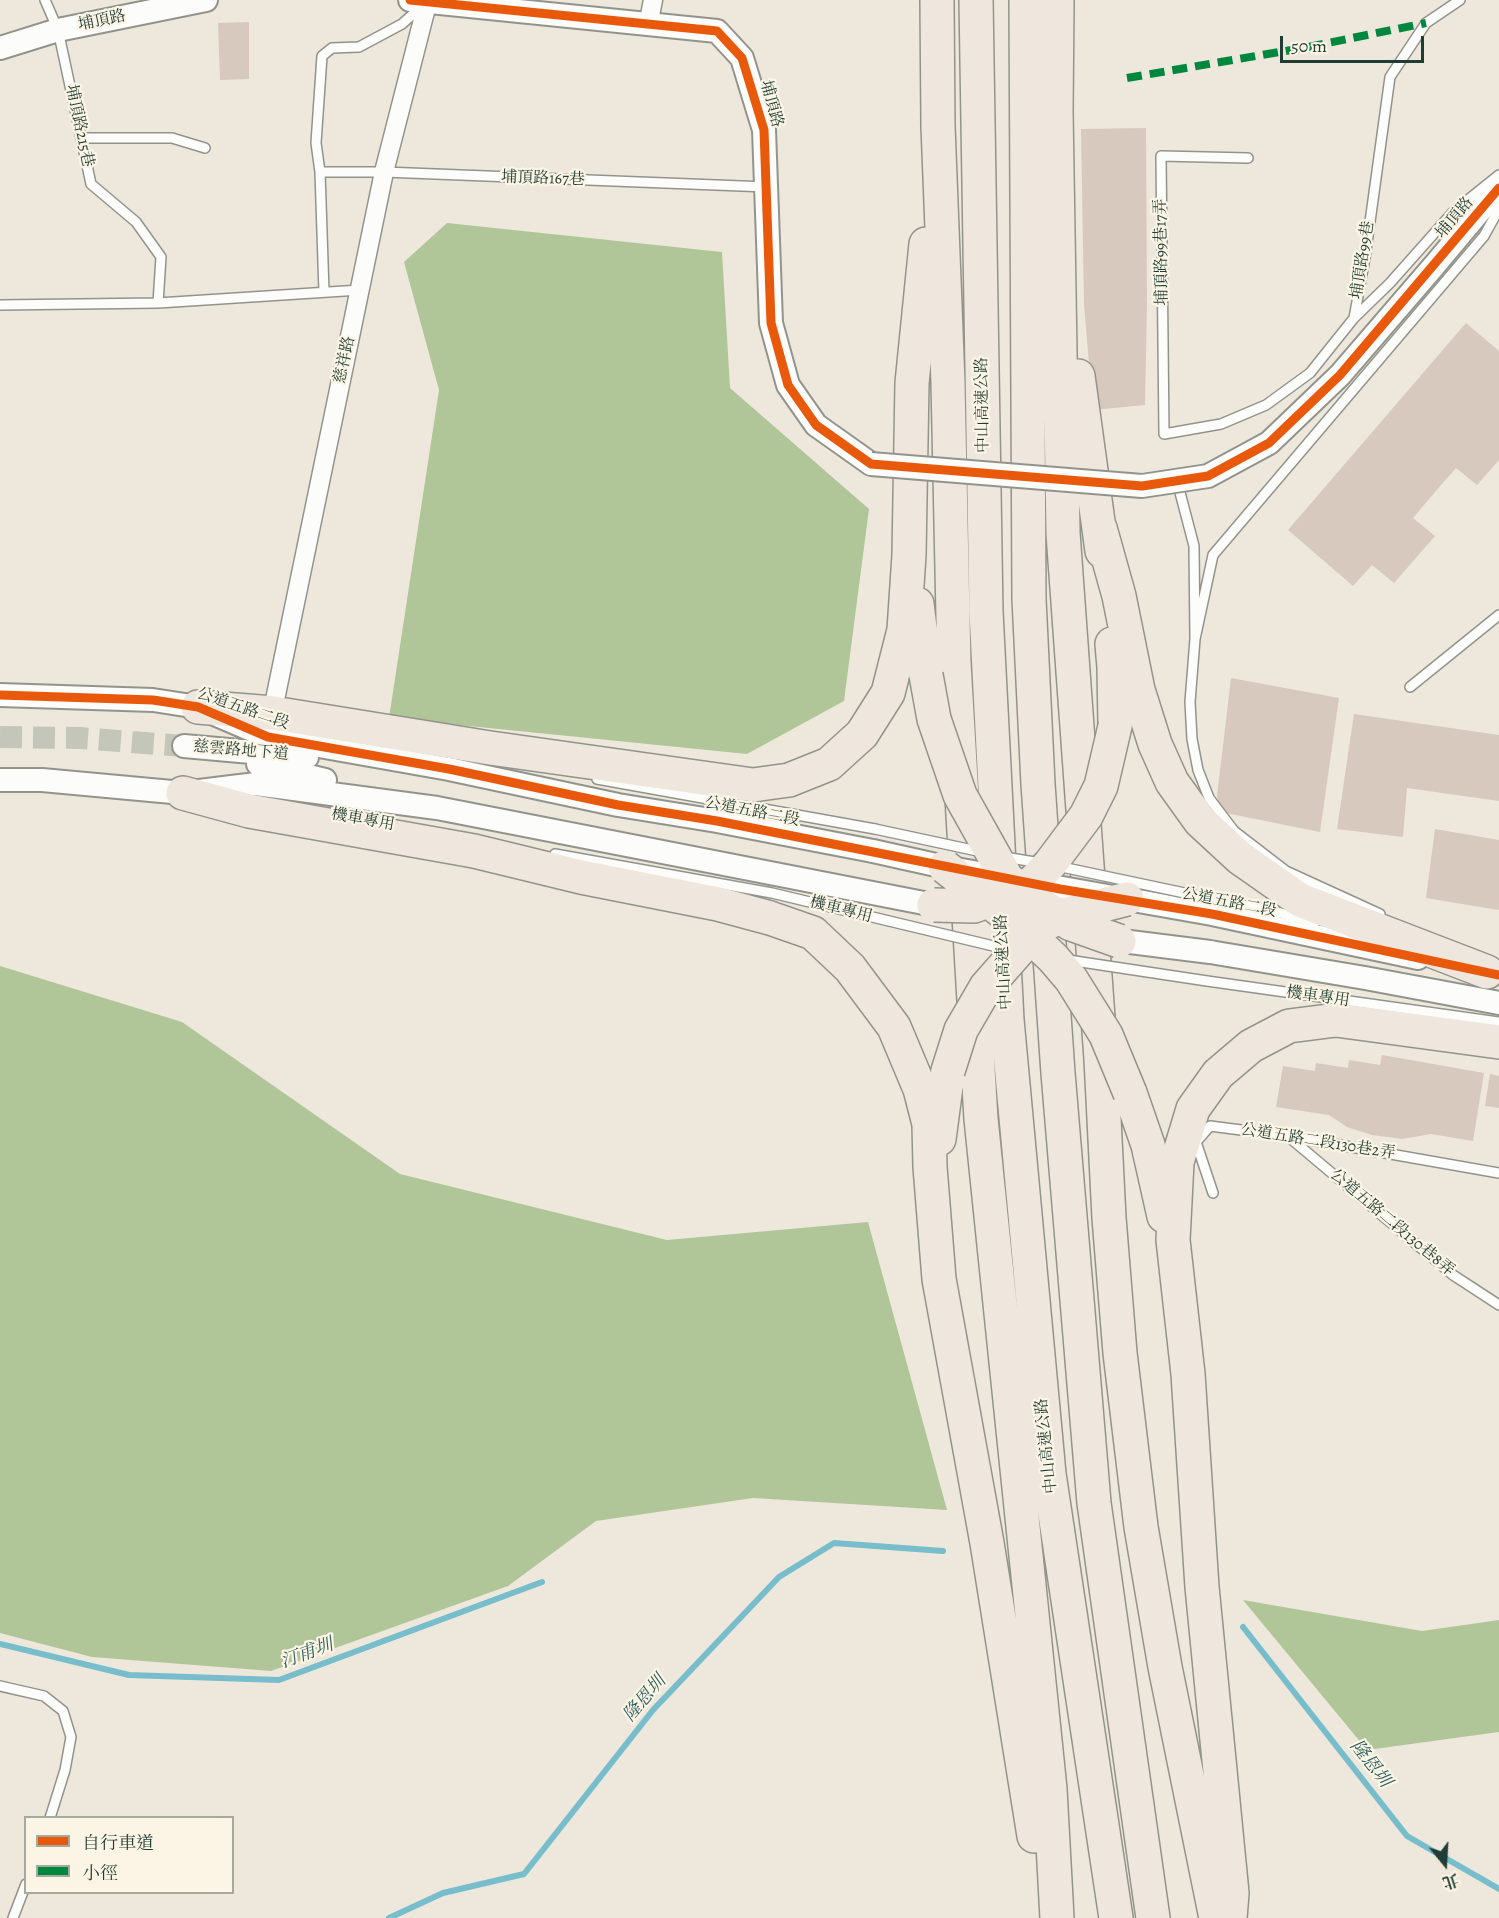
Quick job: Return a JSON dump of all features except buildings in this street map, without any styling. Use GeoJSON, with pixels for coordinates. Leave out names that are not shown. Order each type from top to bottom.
{"type":"FeatureCollection","features":[{"type":"Feature","properties":{"kind":"highway"},"geometry":{"type":"LineString","coordinates":[[937,0],[938,126],[948,384],[954,663],[981,1119],[1050,1789],[1057,1918]]}},
{"type":"Feature","properties":{"kind":"highway","name":"中山高速公路"},"geometry":{"type":"LineString","coordinates":[[976,0],[987,612],[1007,1020],[1049,1474],[1116,1918]]}},
{"type":"Feature","properties":{"kind":"highway"},"geometry":{"type":"LineString","coordinates":[[1026,0],[1029,599],[1042,842],[1059,1085],[1094,1503],[1153,1918]]}},
{"type":"Feature","properties":{"kind":"highway"},"geometry":{"type":"LineString","coordinates":[[1057,0],[1056,112],[1063,532],[1119,1341],[1141,1527],[1165,1667],[1216,1918]]}},
{"type":"Feature","properties":{"kind":"highway"},"geometry":{"type":"LineString","coordinates":[[939,1279],[939,1140],[948,1071],[961,1030],[1026,913],[1086,816],[1101,786],[1115,726],[1114,667],[1100,528],[1073,340],[1056,112]]}},
{"type":"Feature","properties":{"kind":"highway"},"geometry":{"type":"LineString","coordinates":[[198,707],[753,785],[789,780],[829,764],[862,734],[888,693],[904,630],[909,555],[912,382],[938,126]]}},
{"type":"Feature","properties":{"kind":"highway"},"geometry":{"type":"LineString","coordinates":[[1100,528],[1119,596],[1138,690],[1155,744],[1172,782],[1200,821],[1240,858],[1300,900],[1493,974]]}},
{"type":"Feature","properties":{"kind":"highway"},"geometry":{"type":"LineString","coordinates":[[909,555],[934,719],[947,762],[960,795],[1026,913],[1082,994],[1106,1035],[1148,1145],[1161,1209],[1173,1240]]}},
{"type":"Feature","properties":{"kind":"highway"},"geometry":{"type":"LineString","coordinates":[[183,793],[249,811],[474,851],[718,904],[813,933],[850,968],[894,1027],[920,1089],[929,1124],[939,1279],[987,1543],[1048,1918]]}},
{"type":"Feature","properties":{"kind":"highway"},"geometry":{"type":"LineString","coordinates":[[945,867],[1026,913],[1126,899]]}},
{"type":"Feature","properties":{"kind":"highway"},"geometry":{"type":"LineString","coordinates":[[934,905],[974,906],[1026,913],[1071,924],[1119,941]]}},
{"type":"Feature","properties":{"kind":"highway"},"geometry":{"type":"LineString","coordinates":[[1230,1918],[1232,1893],[1202,1587],[1188,1374],[1173,1240],[1177,1162],[1193,1109],[1218,1074],[1251,1046],[1289,1026],[1336,1020],[1499,1042]]}},
{"type":"Feature","properties":{"kind":"street","name":"埔頂路"},"geometry":{"type":"LineString","coordinates":[[0,48],[58,30],[206,0]]}},
{"type":"Feature","properties":{"kind":"street"},"geometry":{"type":"LineString","coordinates":[[648,26],[653,0]]}},
{"type":"Feature","properties":{"kind":"street","name":"埔頂路"},"geometry":{"type":"LineString","coordinates":[[422,1],[648,26],[717,31],[742,58],[764,130],[771,322],[788,385],[816,425],[871,464],[1142,486],[1208,476],[1269,443],[1340,375],[1499,188]]}},
{"type":"Feature","properties":{"kind":"street","name":"慈祥路"},"geometry":{"type":"LineString","coordinates":[[272,717],[384,172],[422,1]]}},
{"type":"Feature","properties":{"kind":"street","name":"公道五路二段"},"geometry":{"type":"LineString","coordinates":[[0,694],[153,700],[198,707],[268,736],[449,769],[618,805],[717,821],[874,840],[945,867]]}},
{"type":"Feature","properties":{"kind":"street","name":"慈雲路地下道"},"geometry":{"type":"LineString","coordinates":[[437,807],[184,746],[449,769]]}},
{"type":"Feature","properties":{"kind":"street"},"geometry":{"type":"LineString","coordinates":[[0,780],[42,780],[183,793],[256,784],[437,807],[934,905]]}},
{"type":"Feature","properties":{"kind":"street","name":"公道五路二段"},"geometry":{"type":"LineString","coordinates":[[1026,913],[1126,899],[1212,907],[1493,974]]}},
{"type":"Feature","properties":{"kind":"street"},"geometry":{"type":"LineString","coordinates":[[1119,941],[1210,952],[1499,1003]]}},
{"type":"Feature","properties":{"kind":"lane","name":"埔頂路215巷"},"geometry":{"type":"LineString","coordinates":[[45,0],[58,30],[91,184],[136,222],[161,257],[158,303]]}},
{"type":"Feature","properties":{"kind":"lane","name":"埔頂路99巷"},"geometry":{"type":"LineString","coordinates":[[1164,434],[1221,424],[1266,405],[1310,374],[1354,318],[1365,258],[1390,77],[1426,23],[1460,0]]}},
{"type":"Feature","properties":{"kind":"lane"},"geometry":{"type":"LineString","coordinates":[[324,292],[320,172],[316,143],[322,56],[332,48],[358,47],[402,24],[422,1]]}},
{"type":"Feature","properties":{"kind":"lane"},"geometry":{"type":"LineString","coordinates":[[81,138],[172,138],[205,148]]}},
{"type":"Feature","properties":{"kind":"lane","name":"埔頂路99巷17弄"},"geometry":{"type":"LineString","coordinates":[[1164,434],[1161,156],[1248,158]]}},
{"type":"Feature","properties":{"kind":"lane","name":"埔頂路167巷"},"geometry":{"type":"LineString","coordinates":[[320,172],[384,172],[766,187]]}},
{"type":"Feature","properties":{"kind":"lane"},"geometry":{"type":"LineString","coordinates":[[1354,318],[1390,283],[1454,211],[1499,175]]}},
{"type":"Feature","properties":{"kind":"lane"},"geometry":{"type":"LineString","coordinates":[[1195,639],[1213,555],[1484,236],[1499,209]]}},
{"type":"Feature","properties":{"kind":"lane"},"geometry":{"type":"LineString","coordinates":[[0,305],[158,303],[360,290]]}},
{"type":"Feature","properties":{"kind":"lane"},"geometry":{"type":"LineString","coordinates":[[1177,480],[1194,546],[1195,639],[1190,702],[1192,739],[1198,770],[1209,798],[1234,831],[1286,871],[1390,920]]}},
{"type":"Feature","properties":{"kind":"lane"},"geometry":{"type":"LineString","coordinates":[[1410,687],[1499,615]]}},
{"type":"Feature","properties":{"kind":"lane"},"geometry":{"type":"LineString","coordinates":[[272,717],[387,742]]}},
{"type":"Feature","properties":{"kind":"lane","name":"機車專用"},"geometry":{"type":"LineString","coordinates":[[585,777],[874,840],[1026,913],[1207,981],[1499,1022]]}},
{"type":"Feature","properties":{"kind":"lane"},"geometry":{"type":"LineString","coordinates":[[183,793],[252,801]]}},
{"type":"Feature","properties":{"kind":"lane","name":"機車專用"},"geometry":{"type":"LineString","coordinates":[[547,853],[772,893],[864,915],[1212,907],[1281,913],[1327,926]]}},
{"type":"Feature","properties":{"kind":"lane"},"geometry":{"type":"LineString","coordinates":[[1410,931],[1493,974]]}},
{"type":"Feature","properties":{"kind":"lane"},"geometry":{"type":"LineString","coordinates":[[1350,933],[1493,974]]}},
{"type":"Feature","properties":{"kind":"lane","name":"公道五路二段130巷2弄"},"geometry":{"type":"LineString","coordinates":[[1213,1193],[1196,1142],[1210,1126],[1288,1136],[1499,1173]]}},
{"type":"Feature","properties":{"kind":"lane","name":"公道五路二段130巷8弄"},"geometry":{"type":"LineString","coordinates":[[1288,1136],[1453,1275],[1499,1305]]}},
{"type":"Feature","properties":{"kind":"lane"},"geometry":{"type":"LineString","coordinates":[[0,1686],[44,1696],[63,1711],[71,1737],[65,1770],[51,1816]]}},
{"type":"Feature","properties":{"kind":"lane"},"geometry":{"type":"LineString","coordinates":[[13,1918],[24,1889]]}},
{"type":"Feature","properties":{"kind":"green space"},"geometry":{"type":"Polygon","coordinates":[[[447,223],[722,252],[730,388],[869,509],[844,701],[747,754],[389,718],[439,390],[404,262],[447,223]]]}},
{"type":"Feature","properties":{"kind":"green space"},"geometry":{"type":"Polygon","coordinates":[[[0,966],[182,1022],[400,1174],[667,1240],[868,1222],[947,1510],[753,1498],[596,1521],[508,1586],[271,1671],[92,1657],[0,1633],[0,966]]]}},
{"type":"Feature","properties":{"kind":"green space"},"geometry":{"type":"Polygon","coordinates":[[[1243,1600],[1422,1631],[1499,1620],[1499,1732],[1367,1750],[1243,1600]]]}},
{"type":"Feature","properties":{"kind":"waterway","name":"隆恩圳"},"geometry":{"type":"LineString","coordinates":[[389,1918],[443,1893],[524,1874],[653,1710],[779,1577],[834,1543],[943,1551]]}},
{"type":"Feature","properties":{"kind":"waterway","name":"汀甫圳"},"geometry":{"type":"LineString","coordinates":[[0,1644],[129,1675],[279,1680],[542,1582]]}},
{"type":"Feature","properties":{"kind":"waterway","name":"隆恩圳"},"geometry":{"type":"LineString","coordinates":[[1243,1627],[1407,1836],[1499,1889]]}},
{"type":"Feature","properties":{"kind":"tunnel"},"geometry":{"type":"LineString","coordinates":[[0,737],[80,738],[184,746]]}},
{"type":"Feature","properties":{"kind":"marked path"},"geometry":{"type":"LineString","coordinates":[[1127,78],[1303,48],[1426,23]]}},
{"type":"Feature","properties":{"kind":"cycle path"},"geometry":{"type":"LineString","coordinates":[[410,0],[717,31],[742,58],[764,130],[771,323],[788,385],[816,425],[871,464],[1142,486],[1208,476],[1269,443],[1340,375],[1499,188]]}},
{"type":"Feature","properties":{"kind":"cycle path"},"geometry":{"type":"LineString","coordinates":[[0,695],[153,700],[198,707],[268,737],[449,769],[618,805],[717,821],[1060,889],[1212,914],[1499,975]]}}]}
